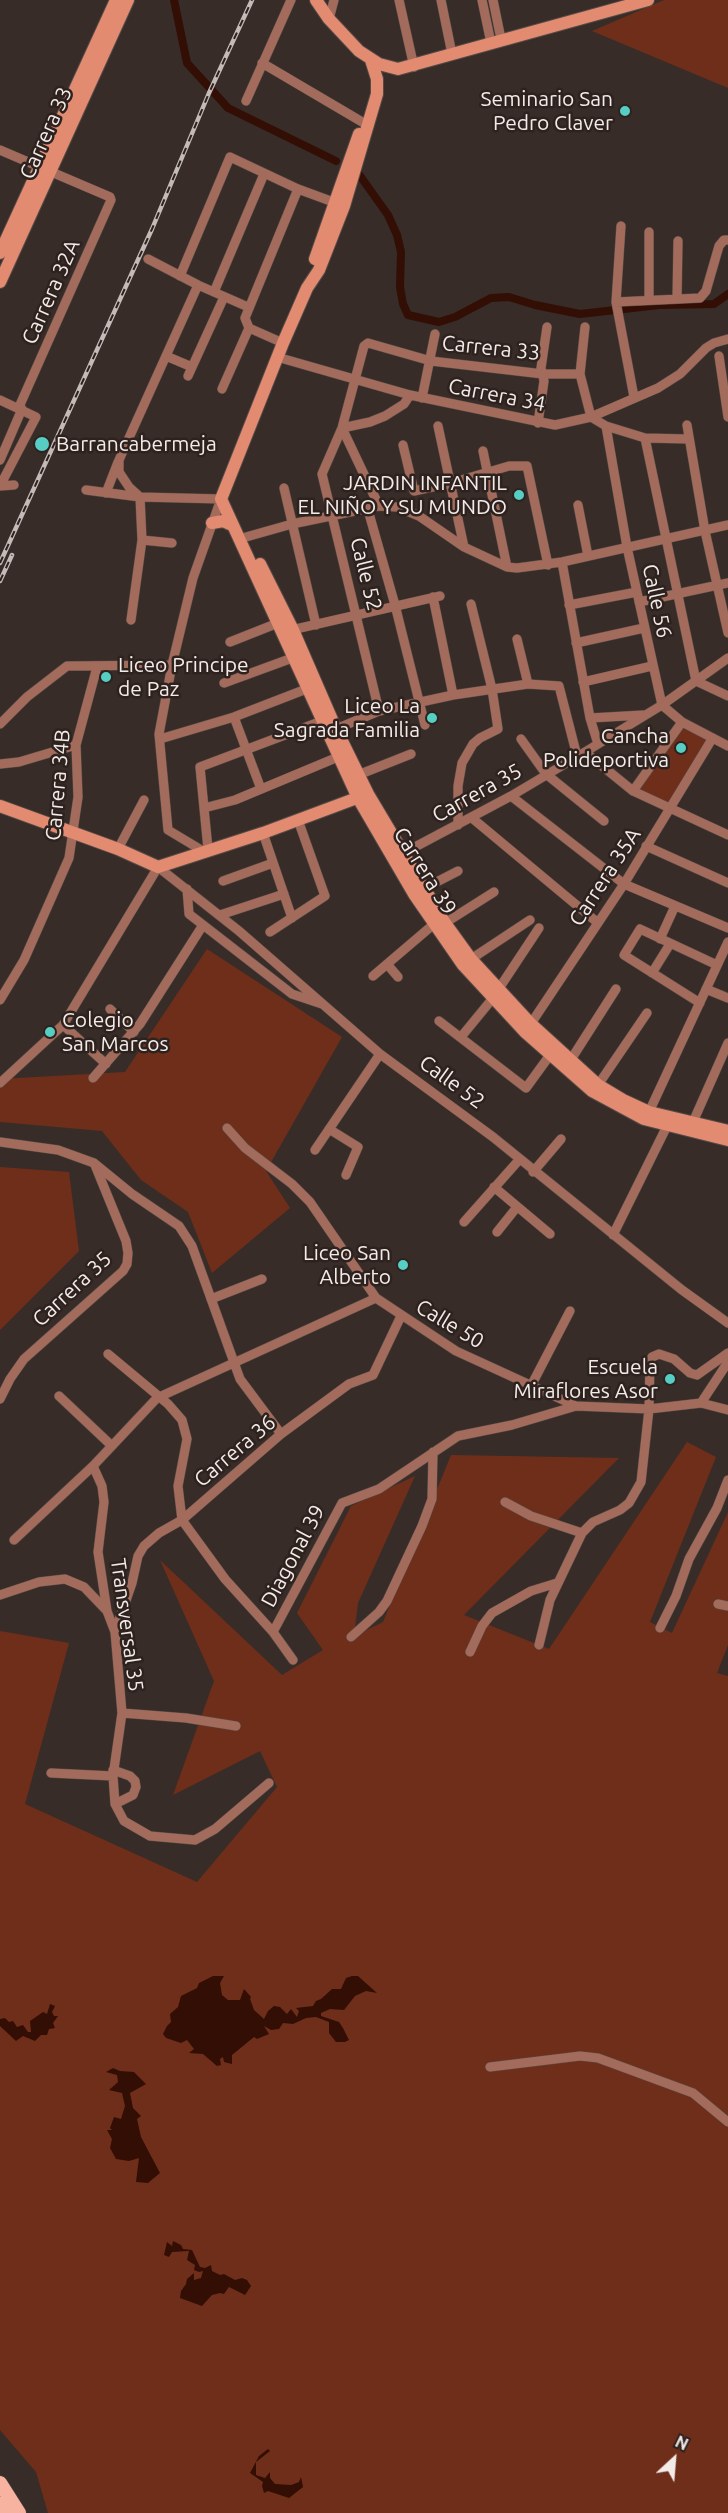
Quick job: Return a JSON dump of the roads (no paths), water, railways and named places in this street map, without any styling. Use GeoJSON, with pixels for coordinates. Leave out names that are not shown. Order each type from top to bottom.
{"type":"FeatureCollection","features":[{"type":"Feature","properties":{"kind":"main road"},"geometry":{"type":"LineString","coordinates":[[306,0],[315,10],[329,19]]}},
{"type":"Feature","properties":{"kind":"main road"},"geometry":{"type":"LineString","coordinates":[[316,0],[329,19],[366,57],[386,67],[398,69],[414,67],[496,41],[648,0]]}},
{"type":"Feature","properties":{"kind":"main road","name":"Carrera 33"},"geometry":{"type":"LineString","coordinates":[[0,282],[45,169],[120,1]]}},
{"type":"Feature","properties":{"kind":"main road"},"geometry":{"type":"LineString","coordinates":[[366,57],[377,82],[376,98]]}},
{"type":"Feature","properties":{"kind":"main road"},"geometry":{"type":"LineString","coordinates":[[223,495],[277,357],[334,234],[366,125],[372,84],[366,57]]}},
{"type":"Feature","properties":{"kind":"main road"},"geometry":{"type":"LineString","coordinates":[[307,288],[312,267],[376,98],[398,69]]}},
{"type":"Feature","properties":{"kind":"main road","name":"Carrera 33"},"geometry":{"type":"LineString","coordinates":[[0,253],[3,240],[45,169]]}},
{"type":"Feature","properties":{"kind":"main road","name":"Carrera 39"},"geometry":{"type":"LineString","coordinates":[[223,495],[232,525],[286,625],[295,657],[338,757],[463,965],[528,1028],[550,1055],[592,1091],[632,1114],[667,1126],[728,1140]]}},
{"type":"Feature","properties":{"kind":"main road","name":"Carrera 39"},"geometry":{"type":"LineString","coordinates":[[223,495],[246,537],[358,775],[363,796]]}},
{"type":"Feature","properties":{"kind":"main road"},"geometry":{"type":"LineString","coordinates":[[212,523],[223,521],[232,525]]}},
{"type":"Feature","properties":{"kind":"main road"},"geometry":{"type":"LineString","coordinates":[[158,867],[263,833],[363,796]]}},
{"type":"Feature","properties":{"kind":"main road","name":"Calle 52"},"geometry":{"type":"LineString","coordinates":[[0,806],[118,849],[158,867]]}},
{"type":"Feature","properties":{"kind":"main road","name":"Carrera 39"},"geometry":{"type":"LineString","coordinates":[[398,856],[423,889],[439,924],[471,959],[495,994]]}},
{"type":"Feature","properties":{"kind":"main road","name":"Carrera 39"},"geometry":{"type":"LineString","coordinates":[[528,1028],[598,1085],[623,1100],[650,1112],[728,1131]]}},
{"type":"Feature","properties":{"kind":"main road"},"geometry":{"type":"LineString","coordinates":[[0,2483],[19,2513]]}},
{"type":"Feature","properties":{"kind":"main road"},"geometry":{"type":"LineString","coordinates":[[0,2504],[6,2513]]}},
{"type":"Feature","properties":{"kind":"street"},"geometry":{"type":"LineString","coordinates":[[246,100],[291,0]]}},
{"type":"Feature","properties":{"kind":"street"},"geometry":{"type":"LineString","coordinates":[[329,19],[334,0]]}},
{"type":"Feature","properties":{"kind":"street"},"geometry":{"type":"LineString","coordinates":[[399,0],[414,67]]}},
{"type":"Feature","properties":{"kind":"street"},"geometry":{"type":"LineString","coordinates":[[441,0],[452,54]]}},
{"type":"Feature","properties":{"kind":"street"},"geometry":{"type":"LineString","coordinates":[[482,0],[496,41]]}},
{"type":"Feature","properties":{"kind":"street"},"geometry":{"type":"LineString","coordinates":[[493,0],[496,41]]}},
{"type":"Feature","properties":{"kind":"street"},"geometry":{"type":"LineString","coordinates":[[262,63],[366,125]]}},
{"type":"Feature","properties":{"kind":"street"},"geometry":{"type":"LineString","coordinates":[[0,150],[45,169]]}},
{"type":"Feature","properties":{"kind":"street"},"geometry":{"type":"LineString","coordinates":[[180,276],[229,158],[298,189],[336,203]]}},
{"type":"Feature","properties":{"kind":"street","name":"Carrera 32A"},"geometry":{"type":"LineString","coordinates":[[0,460],[20,408],[111,200],[110,197],[45,169]]}},
{"type":"Feature","properties":{"kind":"street"},"geometry":{"type":"LineString","coordinates":[[214,292],[264,174]]}},
{"type":"Feature","properties":{"kind":"street"},"geometry":{"type":"LineString","coordinates":[[283,343],[249,328],[245,318],[298,189]]}},
{"type":"Feature","properties":{"kind":"street"},"geometry":{"type":"LineString","coordinates":[[621,226],[617,308],[634,397]]}},
{"type":"Feature","properties":{"kind":"street"},"geometry":{"type":"LineString","coordinates":[[649,232],[649,300]]}},
{"type":"Feature","properties":{"kind":"street"},"geometry":{"type":"LineString","coordinates":[[677,299],[678,241]]}},
{"type":"Feature","properties":{"kind":"street"},"geometry":{"type":"LineString","coordinates":[[617,308],[649,300],[700,298],[706,291],[725,241]]}},
{"type":"Feature","properties":{"kind":"street"},"geometry":{"type":"LineString","coordinates":[[148,259],[198,285],[248,307]]}},
{"type":"Feature","properties":{"kind":"street"},"geometry":{"type":"LineString","coordinates":[[106,493],[198,285]]}},
{"type":"Feature","properties":{"kind":"street"},"geometry":{"type":"LineString","coordinates":[[166,356],[190,371],[224,297]]}},
{"type":"Feature","properties":{"kind":"street"},"geometry":{"type":"LineString","coordinates":[[538,423],[544,381],[541,368],[547,327]]}},
{"type":"Feature","properties":{"kind":"street"},"geometry":{"type":"LineString","coordinates":[[585,327],[580,374],[591,417],[606,426],[645,438],[688,439]]}},
{"type":"Feature","properties":{"kind":"street"},"geometry":{"type":"LineString","coordinates":[[222,389],[249,328]]}},
{"type":"Feature","properties":{"kind":"street"},"geometry":{"type":"LineString","coordinates":[[422,398],[435,334]]}},
{"type":"Feature","properties":{"kind":"street","name":"Carrera 34"},"geometry":{"type":"LineString","coordinates":[[277,357],[354,381],[422,398],[538,423],[568,423],[591,417],[669,382],[692,364],[706,348],[728,339]]}},
{"type":"Feature","properties":{"kind":"street","name":"Carrera 33"},"geometry":{"type":"LineString","coordinates":[[364,346],[368,343],[431,361],[543,374],[580,374]]}},
{"type":"Feature","properties":{"kind":"street","name":"Calle 52"},"geometry":{"type":"LineString","coordinates":[[364,346],[342,428],[322,474],[379,711]]}},
{"type":"Feature","properties":{"kind":"street"},"geometry":{"type":"LineString","coordinates":[[718,356],[728,417]]}},
{"type":"Feature","properties":{"kind":"street"},"geometry":{"type":"LineString","coordinates":[[379,506],[342,428],[385,416],[404,404],[410,395]]}},
{"type":"Feature","properties":{"kind":"street"},"geometry":{"type":"LineString","coordinates":[[0,400],[36,417],[0,486]]}},
{"type":"Feature","properties":{"kind":"street"},"geometry":{"type":"LineString","coordinates":[[687,425],[705,531],[728,633]]}},
{"type":"Feature","properties":{"kind":"street"},"geometry":{"type":"LineString","coordinates":[[438,426],[464,547]]}},
{"type":"Feature","properties":{"kind":"street","name":"Calle 56"},"geometry":{"type":"LineString","coordinates":[[606,426],[627,547],[662,705]]}},
{"type":"Feature","properties":{"kind":"street"},"geometry":{"type":"LineString","coordinates":[[645,438],[696,681],[728,696]]}},
{"type":"Feature","properties":{"kind":"street"},"geometry":{"type":"LineString","coordinates":[[403,445],[414,491],[509,466],[524,465],[528,468],[548,565]]}},
{"type":"Feature","properties":{"kind":"street"},"geometry":{"type":"LineString","coordinates":[[483,451],[507,567]]}},
{"type":"Feature","properties":{"kind":"street"},"geometry":{"type":"LineString","coordinates":[[119,460],[119,472],[129,487],[140,497],[142,540],[130,620]]}},
{"type":"Feature","properties":{"kind":"street"},"geometry":{"type":"LineString","coordinates":[[0,486],[14,485]]}},
{"type":"Feature","properties":{"kind":"street"},"geometry":{"type":"LineString","coordinates":[[284,488],[316,625]]}},
{"type":"Feature","properties":{"kind":"street"},"geometry":{"type":"LineString","coordinates":[[86,490],[140,497],[223,495],[193,578],[172,665],[160,739],[168,830],[206,850]]}},
{"type":"Feature","properties":{"kind":"street"},"geometry":{"type":"LineString","coordinates":[[578,505],[588,556]]}},
{"type":"Feature","properties":{"kind":"street"},"geometry":{"type":"LineString","coordinates":[[246,537],[292,524],[332,518],[379,506],[397,507],[419,516],[464,547],[507,567],[517,568],[548,565],[728,525]]}},
{"type":"Feature","properties":{"kind":"street"},"geometry":{"type":"LineString","coordinates":[[368,510],[395,605],[424,725]]}},
{"type":"Feature","properties":{"kind":"street"},"geometry":{"type":"LineString","coordinates":[[142,540],[172,543]]}},
{"type":"Feature","properties":{"kind":"street"},"geometry":{"type":"LineString","coordinates":[[562,562],[590,718],[598,744]]}},
{"type":"Feature","properties":{"kind":"street"},"geometry":{"type":"LineString","coordinates":[[569,604],[677,593],[728,584]]}},
{"type":"Feature","properties":{"kind":"street"},"geometry":{"type":"LineString","coordinates":[[230,642],[286,625],[316,625],[436,597],[453,695]]}},
{"type":"Feature","properties":{"kind":"street"},"geometry":{"type":"LineString","coordinates":[[458,825],[459,774],[468,752],[480,738],[498,729],[492,689],[471,604]]}},
{"type":"Feature","properties":{"kind":"street"},"geometry":{"type":"LineString","coordinates":[[576,643],[644,628]]}},
{"type":"Feature","properties":{"kind":"street"},"geometry":{"type":"LineString","coordinates":[[517,639],[528,684]]}},
{"type":"Feature","properties":{"kind":"street"},"geometry":{"type":"LineString","coordinates":[[224,683],[295,657]]}},
{"type":"Feature","properties":{"kind":"street","name":"Carrera 35"},"geometry":{"type":"LineString","coordinates":[[398,856],[472,818],[598,744],[662,705],[728,658]]}},
{"type":"Feature","properties":{"kind":"street"},"geometry":{"type":"LineString","coordinates":[[0,724],[27,697],[67,666],[172,665]]}},
{"type":"Feature","properties":{"kind":"street"},"geometry":{"type":"LineString","coordinates":[[583,682],[652,666]]}},
{"type":"Feature","properties":{"kind":"street","name":"Carrera 34B"},"geometry":{"type":"LineString","coordinates":[[0,1000],[4,987],[24,960],[69,858],[78,796],[76,745],[97,667]]}},
{"type":"Feature","properties":{"kind":"street"},"geometry":{"type":"LineString","coordinates":[[336,729],[379,711],[453,695],[528,684],[559,687],[581,754],[633,791],[728,834]]}},
{"type":"Feature","properties":{"kind":"street"},"geometry":{"type":"LineString","coordinates":[[160,739],[234,717],[309,688]]}},
{"type":"Feature","properties":{"kind":"street"},"geometry":{"type":"LineString","coordinates":[[662,705],[682,722],[728,746]]}},
{"type":"Feature","properties":{"kind":"street"},"geometry":{"type":"LineString","coordinates":[[590,718],[645,715]]}},
{"type":"Feature","properties":{"kind":"street"},"geometry":{"type":"LineString","coordinates":[[234,717],[261,789]]}},
{"type":"Feature","properties":{"kind":"street"},"geometry":{"type":"LineString","coordinates":[[206,850],[200,767],[322,721]]}},
{"type":"Feature","properties":{"kind":"street"},"geometry":{"type":"LineString","coordinates":[[633,791],[682,722]]}},
{"type":"Feature","properties":{"kind":"street"},"geometry":{"type":"LineString","coordinates":[[521,739],[546,774],[604,821]]}},
{"type":"Feature","properties":{"kind":"street","name":"Carrera 35A"},"geometry":{"type":"LineString","coordinates":[[528,1028],[624,884],[712,739]]}},
{"type":"Feature","properties":{"kind":"street"},"geometry":{"type":"LineString","coordinates":[[0,764],[19,762],[76,745]]}},
{"type":"Feature","properties":{"kind":"street"},"geometry":{"type":"LineString","coordinates":[[358,775],[411,754]]}},
{"type":"Feature","properties":{"kind":"street"},"geometry":{"type":"LineString","coordinates":[[204,808],[235,800],[338,757]]}},
{"type":"Feature","properties":{"kind":"street"},"geometry":{"type":"LineString","coordinates":[[511,796],[624,884],[728,928]]}},
{"type":"Feature","properties":{"kind":"street"},"geometry":{"type":"LineString","coordinates":[[118,849],[144,800]]}},
{"type":"Feature","properties":{"kind":"street"},"geometry":{"type":"LineString","coordinates":[[472,818],[598,923]]}},
{"type":"Feature","properties":{"kind":"street"},"geometry":{"type":"LineString","coordinates":[[270,932],[325,896],[298,820]]}},
{"type":"Feature","properties":{"kind":"street"},"geometry":{"type":"LineString","coordinates":[[263,833],[292,918]]}},
{"type":"Feature","properties":{"kind":"street"},"geometry":{"type":"LineString","coordinates":[[646,846],[728,883]]}},
{"type":"Feature","properties":{"kind":"street"},"geometry":{"type":"LineString","coordinates":[[223,881],[273,863]]}},
{"type":"Feature","properties":{"kind":"street"},"geometry":{"type":"LineString","coordinates":[[0,1083],[63,1025],[158,867]]}},
{"type":"Feature","properties":{"kind":"street","name":"Calle 52"},"geometry":{"type":"LineString","coordinates":[[158,867],[220,915],[380,1054],[478,1125],[533,1172],[728,1323]]}},
{"type":"Feature","properties":{"kind":"street"},"geometry":{"type":"LineString","coordinates":[[423,889],[458,872]]}},
{"type":"Feature","properties":{"kind":"street"},"geometry":{"type":"LineString","coordinates":[[187,889],[189,914],[292,994],[324,1004]]}},
{"type":"Feature","properties":{"kind":"street"},"geometry":{"type":"LineString","coordinates":[[373,976],[439,924],[494,892]]}},
{"type":"Feature","properties":{"kind":"street"},"geometry":{"type":"LineString","coordinates":[[220,915],[284,894]]}},
{"type":"Feature","properties":{"kind":"street"},"geometry":{"type":"LineString","coordinates":[[660,939],[675,906]]}},
{"type":"Feature","properties":{"kind":"street"},"geometry":{"type":"LineString","coordinates":[[471,959],[531,920]]}},
{"type":"Feature","properties":{"kind":"street"},"geometry":{"type":"LineString","coordinates":[[93,1078],[134,1032],[203,925]]}},
{"type":"Feature","properties":{"kind":"street"},"geometry":{"type":"LineString","coordinates":[[461,1037],[495,994],[539,928]]}},
{"type":"Feature","properties":{"kind":"street"},"geometry":{"type":"LineString","coordinates":[[700,1003],[624,955],[640,929],[717,965]]}},
{"type":"Feature","properties":{"kind":"street"},"geometry":{"type":"LineString","coordinates":[[650,1112],[728,942]]}},
{"type":"Feature","properties":{"kind":"street"},"geometry":{"type":"LineString","coordinates":[[652,973],[670,944]]}},
{"type":"Feature","properties":{"kind":"street"},"geometry":{"type":"LineString","coordinates":[[387,964],[398,977]]}},
{"type":"Feature","properties":{"kind":"street"},"geometry":{"type":"LineString","coordinates":[[570,1061],[616,989]]}},
{"type":"Feature","properties":{"kind":"street"},"geometry":{"type":"LineString","coordinates":[[706,989],[728,998]]}},
{"type":"Feature","properties":{"kind":"street"},"geometry":{"type":"LineString","coordinates":[[110,1009],[134,1032]]}},
{"type":"Feature","properties":{"kind":"street"},"geometry":{"type":"LineString","coordinates":[[598,1085],[647,1013]]}},
{"type":"Feature","properties":{"kind":"street"},"geometry":{"type":"LineString","coordinates":[[439,1021],[526,1088],[550,1055]]}},
{"type":"Feature","properties":{"kind":"street"},"geometry":{"type":"LineString","coordinates":[[63,1025],[106,1064]]}},
{"type":"Feature","properties":{"kind":"street"},"geometry":{"type":"LineString","coordinates":[[693,1122],[728,1043]]}},
{"type":"Feature","properties":{"kind":"street"},"geometry":{"type":"LineString","coordinates":[[315,1150],[380,1054]]}},
{"type":"Feature","properties":{"kind":"street"},"geometry":{"type":"LineString","coordinates":[[613,1235],[667,1126]]}},
{"type":"Feature","properties":{"kind":"street","name":"Calle 50"},"geometry":{"type":"LineString","coordinates":[[227,1128],[245,1148],[292,1184],[310,1202],[376,1298],[456,1351],[576,1406],[649,1409],[701,1404],[728,1410]]}},
{"type":"Feature","properties":{"kind":"street"},"geometry":{"type":"LineString","coordinates":[[329,1129],[357,1148],[345,1175]]}},
{"type":"Feature","properties":{"kind":"street"},"geometry":{"type":"LineString","coordinates":[[533,1172],[561,1139]]}},
{"type":"Feature","properties":{"kind":"street"},"geometry":{"type":"LineString","coordinates":[[0,1142],[58,1150],[94,1163],[132,1194],[179,1226],[192,1246],[240,1379],[281,1434]]}},
{"type":"Feature","properties":{"kind":"street"},"geometry":{"type":"LineString","coordinates":[[464,1222],[519,1160]]}},
{"type":"Feature","properties":{"kind":"street","name":"Carrera 35"},"geometry":{"type":"LineString","coordinates":[[0,1399],[24,1359],[123,1271],[127,1264],[126,1241],[94,1163]]}},
{"type":"Feature","properties":{"kind":"street"},"geometry":{"type":"LineString","coordinates":[[494,1187],[550,1234]]}},
{"type":"Feature","properties":{"kind":"street"},"geometry":{"type":"LineString","coordinates":[[497,1232],[517,1207]]}},
{"type":"Feature","properties":{"kind":"street"},"geometry":{"type":"LineString","coordinates":[[211,1299],[262,1279]]}},
{"type":"Feature","properties":{"kind":"street"},"geometry":{"type":"LineString","coordinates":[[14,1540],[93,1466],[157,1398],[376,1298]]}},
{"type":"Feature","properties":{"kind":"street"},"geometry":{"type":"LineString","coordinates":[[531,1386],[570,1311]]}},
{"type":"Feature","properties":{"kind":"street","name":"Carrera 36"},"geometry":{"type":"LineString","coordinates":[[115,1632],[132,1583],[138,1556],[144,1546],[159,1533],[182,1520],[281,1434],[349,1384],[373,1375],[401,1316]]}},
{"type":"Feature","properties":{"kind":"street"},"geometry":{"type":"LineString","coordinates":[[539,1645],[544,1618],[557,1583],[582,1533],[593,1522],[620,1510],[636,1495],[642,1474],[652,1357],[659,1354],[674,1359],[690,1373],[697,1375],[728,1353]]}},
{"type":"Feature","properties":{"kind":"street"},"geometry":{"type":"LineString","coordinates":[[108,1354],[157,1398],[168,1404],[182,1420],[187,1439],[178,1486],[182,1520],[225,1579],[273,1632],[293,1660]]}},
{"type":"Feature","properties":{"kind":"street"},"geometry":{"type":"LineString","coordinates":[[701,1404],[728,1362]]}},
{"type":"Feature","properties":{"kind":"street"},"geometry":{"type":"LineString","coordinates":[[59,1396],[112,1446]]}},
{"type":"Feature","properties":{"kind":"street","name":"Diagonal 39"},"geometry":{"type":"LineString","coordinates":[[273,1632],[342,1503],[379,1489],[458,1436],[512,1425],[576,1406]]}},
{"type":"Feature","properties":{"kind":"street"},"geometry":{"type":"LineString","coordinates":[[351,1637],[379,1612],[387,1601],[422,1526],[432,1499],[433,1452]]}},
{"type":"Feature","properties":{"kind":"street","name":"Transversal 35"},"geometry":{"type":"LineString","coordinates":[[93,1466],[102,1486],[104,1502],[98,1552],[107,1611],[115,1632],[122,1713],[113,1773],[115,1804]]}},
{"type":"Feature","properties":{"kind":"street"},"geometry":{"type":"LineString","coordinates":[[660,1628],[689,1559],[717,1508],[728,1480]]}},
{"type":"Feature","properties":{"kind":"street"},"geometry":{"type":"LineString","coordinates":[[505,1502],[531,1516],[582,1533]]}},
{"type":"Feature","properties":{"kind":"street"},"geometry":{"type":"LineString","coordinates":[[0,1596],[39,1582],[65,1579],[84,1587],[107,1611]]}},
{"type":"Feature","properties":{"kind":"street"},"geometry":{"type":"LineString","coordinates":[[470,1652],[482,1626],[492,1613],[531,1591],[557,1583]]}},
{"type":"Feature","properties":{"kind":"street"},"geometry":{"type":"LineString","coordinates":[[122,1713],[186,1718],[236,1726]]}},
{"type":"Feature","properties":{"kind":"street"},"geometry":{"type":"LineString","coordinates":[[51,1773],[113,1773],[130,1776],[135,1781],[136,1787],[133,1795],[115,1804],[124,1821],[150,1836],[195,1840],[216,1829],[269,1783]]}},
{"type":"Feature","properties":{"kind":"street"},"geometry":{"type":"LineString","coordinates":[[490,2067],[580,2056],[598,2058],[693,2093],[728,2122]]}},
{"type":"Feature","properties":{"kind":"waterway"},"geometry":{"type":"LineString","coordinates":[[174,0],[187,63],[228,108],[336,161]]}},
{"type":"Feature","properties":{"kind":"waterway"},"geometry":{"type":"LineString","coordinates":[[358,173],[388,215],[397,235],[401,252],[400,287],[408,315],[439,322],[455,317],[491,298],[509,297],[580,314],[659,305],[714,304],[728,294]]}},
{"type":"Feature","properties":{"kind":"railway"},"geometry":{"type":"LineString","coordinates":[[0,563],[152,229],[209,93],[252,0]]}},
{"type":"Feature","properties":{"kind":"railway"},"geometry":{"type":"LineString","coordinates":[[0,581],[12,555]]}},
{"type":"Feature","properties":{"kind":"place","name":"Seminario San Pedro Claver"},"geometry":{"type":"Point","coordinates":[625,111]}},
{"type":"Feature","properties":{"kind":"place","name":"Barrancabermeja"},"geometry":{"type":"Point","coordinates":[42,444]}},
{"type":"Feature","properties":{"kind":"place","name":"JARDIN INFANTIL EL NIÑO Y SU MUNDO"},"geometry":{"type":"Point","coordinates":[519,495]}},
{"type":"Feature","properties":{"kind":"place","name":"Liceo Principe de Paz"},"geometry":{"type":"Point","coordinates":[106,677]}},
{"type":"Feature","properties":{"kind":"place","name":"Liceo La Sagrada Familia"},"geometry":{"type":"Point","coordinates":[432,718]}},
{"type":"Feature","properties":{"kind":"place","name":"Cancha Polideportiva"},"geometry":{"type":"Point","coordinates":[681,748]}},
{"type":"Feature","properties":{"kind":"place","name":"Colegio San Marcos"},"geometry":{"type":"Point","coordinates":[50,1032]}},
{"type":"Feature","properties":{"kind":"place","name":"Liceo San Alberto"},"geometry":{"type":"Point","coordinates":[403,1265]}},
{"type":"Feature","properties":{"kind":"place","name":"Escuela Miraflores Asor"},"geometry":{"type":"Point","coordinates":[670,1379]}}]}
